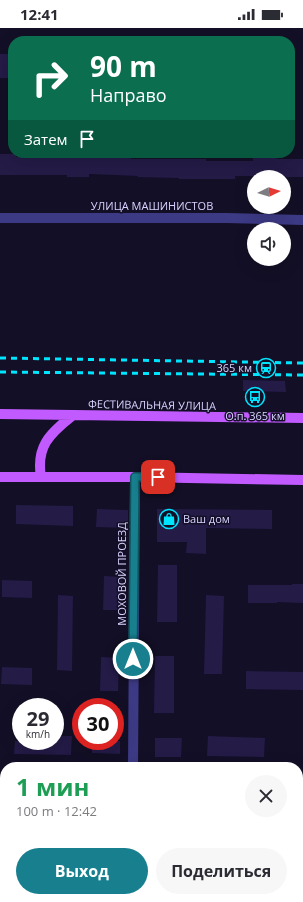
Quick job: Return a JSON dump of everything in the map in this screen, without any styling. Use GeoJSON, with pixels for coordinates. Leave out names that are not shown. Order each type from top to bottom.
{"type":"FeatureCollection","features":[{"type":"Feature","properties":{"kind":"main road","name":"ФЕСТИВАЛЬНАЯ УЛИЦА"},"geometry":{"type":"LineString","coordinates":[[0,414],[303,418]]}},
{"type":"Feature","properties":{"kind":"main road"},"geometry":{"type":"LineString","coordinates":[[41,477],[39,466],[40,456],[46,440],[58,427],[72,416]]}},
{"type":"Feature","properties":{"kind":"main road"},"geometry":{"type":"LineString","coordinates":[[0,477],[135,477],[303,480]]}},
{"type":"Feature","properties":{"kind":"street","name":"УЛИЦА МАШИНИСТОВ"},"geometry":{"type":"LineString","coordinates":[[0,218],[227,218],[303,220]]}},
{"type":"Feature","properties":{"kind":"street","name":"МОХОВОЙ ПРОЕЗД"},"geometry":{"type":"LineString","coordinates":[[133,762],[135,477]]}},
{"type":"Feature","properties":{"kind":"building"},"geometry":{"type":"Polygon","coordinates":[[[0,54],[8,54],[8,78],[0,78],[0,54]]]}},
{"type":"Feature","properties":{"kind":"building"},"geometry":{"type":"Polygon","coordinates":[[[0,154],[8,154],[8,158],[206,159],[206,161],[253,161],[253,158],[303,159],[303,177],[291,177],[291,170],[247,170],[247,176],[235,176],[235,179],[179,179],[89,174],[89,177],[67,177],[67,175],[0,175],[0,154]]]}},
{"type":"Feature","properties":{"kind":"building"},"geometry":{"type":"Polygon","coordinates":[[[243,380],[285,381],[286,392],[243,391],[243,380]]]}},
{"type":"Feature","properties":{"kind":"building"},"geometry":{"type":"Polygon","coordinates":[[[16,505],[73,506],[73,526],[16,524],[16,505]]]}},
{"type":"Feature","properties":{"kind":"building"},"geometry":{"type":"Polygon","coordinates":[[[97,509],[128,510],[128,528],[96,527],[97,509]]]}},
{"type":"Feature","properties":{"kind":"building"},"geometry":{"type":"Polygon","coordinates":[[[157,509],[272,510],[272,529],[206,528],[206,554],[186,553],[187,542],[157,542],[157,509]]]}},
{"type":"Feature","properties":{"kind":"building"},"geometry":{"type":"Polygon","coordinates":[[[158,565],[177,565],[177,622],[157,622],[158,565]]]}},
{"type":"Feature","properties":{"kind":"building"},"geometry":{"type":"Polygon","coordinates":[[[104,576],[122,577],[121,610],[103,610],[104,576]]]}},
{"type":"Feature","properties":{"kind":"building"},"geometry":{"type":"Polygon","coordinates":[[[2,580],[32,581],[32,598],[2,597],[2,580]]]}},
{"type":"Feature","properties":{"kind":"building"},"geometry":{"type":"Polygon","coordinates":[[[303,584],[303,603],[248,603],[248,585],[303,584]]]}},
{"type":"Feature","properties":{"kind":"building"},"geometry":{"type":"Polygon","coordinates":[[[58,595],[73,596],[72,671],[57,670],[58,595]]]}},
{"type":"Feature","properties":{"kind":"building"},"geometry":{"type":"Polygon","coordinates":[[[206,595],[224,596],[222,674],[204,674],[206,595]]]}},
{"type":"Feature","properties":{"kind":"building"},"geometry":{"type":"Polygon","coordinates":[[[155,656],[174,656],[174,713],[154,713],[155,656]]]}},
{"type":"Feature","properties":{"kind":"building"},"geometry":{"type":"Polygon","coordinates":[[[101,657],[119,658],[118,691],[100,691],[101,657]]]}},
{"type":"Feature","properties":{"kind":"building"},"geometry":{"type":"Polygon","coordinates":[[[2,667],[32,668],[32,685],[1,684],[2,667]]]}},
{"type":"Feature","properties":{"kind":"building"},"geometry":{"type":"Polygon","coordinates":[[[246,671],[303,672],[303,690],[246,689],[246,671]]]}},
{"type":"Feature","properties":{"kind":"building"},"geometry":{"type":"Polygon","coordinates":[[[64,736],[72,736],[71,755],[14,754],[14,750],[64,750],[64,736]]]}},
{"type":"Feature","properties":{"kind":"building"},"geometry":{"type":"Polygon","coordinates":[[[208,736],[265,738],[264,757],[207,756],[208,736]]]}},
{"type":"Feature","properties":{"kind":"building"},"geometry":{"type":"Polygon","coordinates":[[[155,738],[182,738],[181,757],[155,757],[155,738]]]}},
{"type":"Feature","properties":{"kind":"building"},"geometry":{"type":"Polygon","coordinates":[[[92,750],[120,750],[120,754],[92,753],[92,750]]]}},
{"type":"Feature","properties":{"kind":"railway"},"geometry":{"type":"LineString","coordinates":[[0,358],[303,363]]}},
{"type":"Feature","properties":{"kind":"railway"},"geometry":{"type":"LineString","coordinates":[[0,372],[303,375]]}},
{"type":"Feature","properties":{"kind":"place","name":"365 км"},"geometry":{"type":"Point","coordinates":[266,368]}},
{"type":"Feature","properties":{"kind":"place","name":"О.п. 365 км"},"geometry":{"type":"Point","coordinates":[255,397]}},
{"type":"Feature","properties":{"kind":"place","name":"Ваш дом"},"geometry":{"type":"Point","coordinates":[169,519]}},
{"type":"Feature","properties":{"kind":"route"},"geometry":{"type":"LineString","coordinates":[[133,659],[135,477],[158,477]]}}]}
